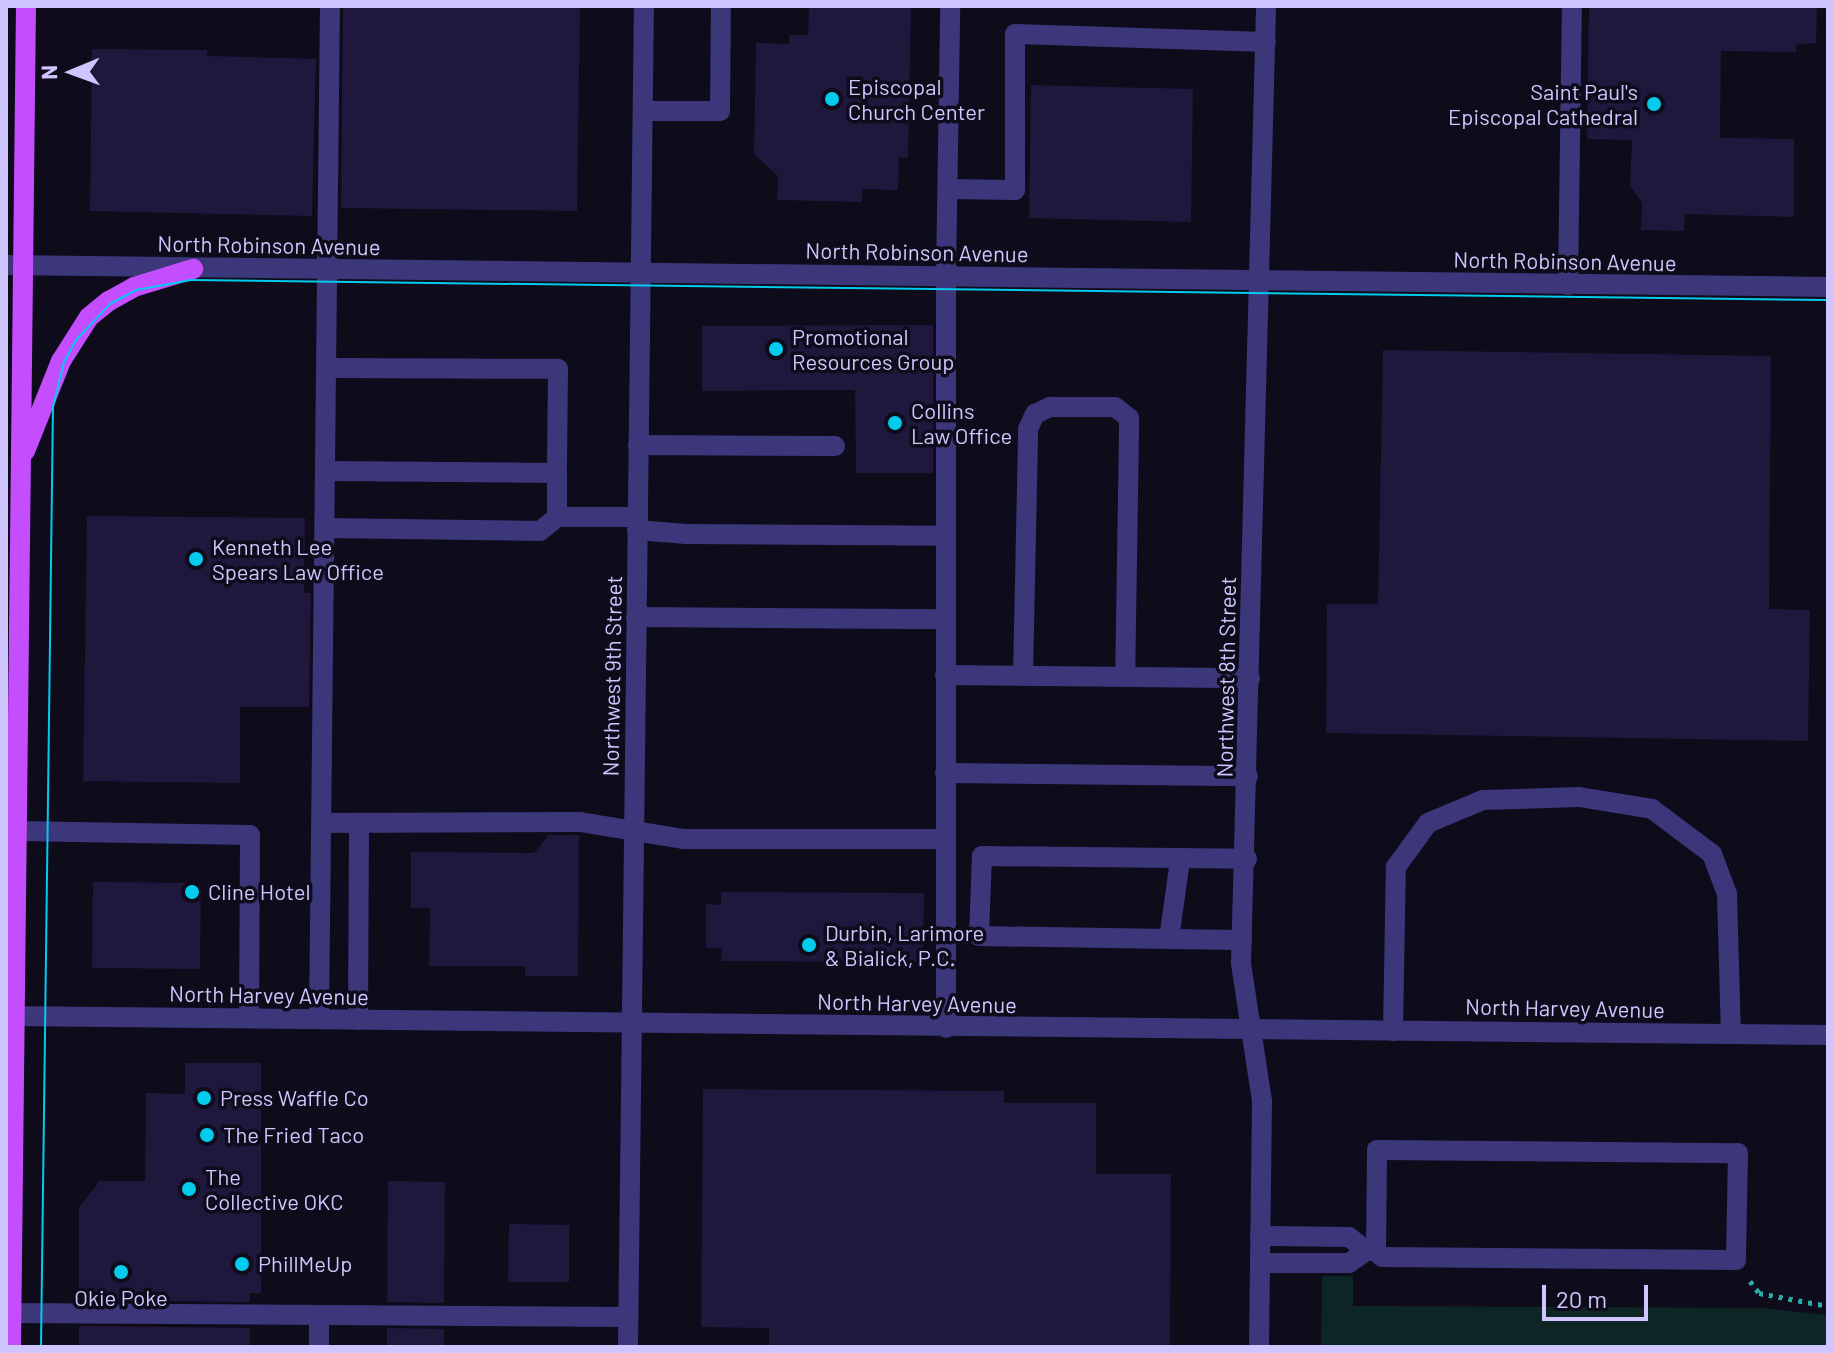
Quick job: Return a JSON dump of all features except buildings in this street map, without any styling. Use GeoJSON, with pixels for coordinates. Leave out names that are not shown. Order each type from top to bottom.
{"type":"FeatureCollection","features":[{"type":"Feature","properties":{"kind":"main road"},"geometry":{"type":"LineString","coordinates":[[11,1347],[10,1016],[21,462],[15,265],[26,6]]}},
{"type":"Feature","properties":{"kind":"main road"},"geometry":{"type":"LineString","coordinates":[[21,462],[61,361],[89,317],[134,287],[193,269]]}},
{"type":"Feature","properties":{"kind":"street"},"geometry":{"type":"LineString","coordinates":[[319,1019],[330,6]]}},
{"type":"Feature","properties":{"kind":"street","name":"Northwest 9th Street"},"geometry":{"type":"LineString","coordinates":[[628,1347],[644,6]]}},
{"type":"Feature","properties":{"kind":"street"},"geometry":{"type":"LineString","coordinates":[[644,111],[720,111],[721,6]]}},
{"type":"Feature","properties":{"kind":"street"},"geometry":{"type":"LineString","coordinates":[[946,1028],[946,275],[950,6]]}},
{"type":"Feature","properties":{"kind":"street","name":"Northwest 8th Street"},"geometry":{"type":"LineString","coordinates":[[1259,1347],[1262,1101],[1242,980],[1242,940],[1247,859],[1266,6]]}},
{"type":"Feature","properties":{"kind":"street"},"geometry":{"type":"LineString","coordinates":[[1568,285],[1572,6]]}},
{"type":"Feature","properties":{"kind":"street"},"geometry":{"type":"LineString","coordinates":[[948,189],[1015,190],[1015,34],[1266,42]]}},
{"type":"Feature","properties":{"kind":"street","name":"North Robinson Avenue"},"geometry":{"type":"LineString","coordinates":[[15,265],[1828,287]]}},
{"type":"Feature","properties":{"kind":"street"},"geometry":{"type":"LineString","coordinates":[[328,368],[558,369],[557,517]]}},
{"type":"Feature","properties":{"kind":"street"},"geometry":{"type":"LineString","coordinates":[[1023,676],[1028,429],[1035,414],[1050,407],[1115,407],[1129,418],[1125,677]]}},
{"type":"Feature","properties":{"kind":"street"},"geometry":{"type":"LineString","coordinates":[[638,445],[835,446]]}},
{"type":"Feature","properties":{"kind":"street"},"geometry":{"type":"LineString","coordinates":[[327,471],[557,473]]}},
{"type":"Feature","properties":{"kind":"street"},"geometry":{"type":"LineString","coordinates":[[326,528],[540,531],[557,517],[637,523],[686,534],[946,536]]}},
{"type":"Feature","properties":{"kind":"street"},"geometry":{"type":"LineString","coordinates":[[636,617],[945,619]]}},
{"type":"Feature","properties":{"kind":"street"},"geometry":{"type":"LineString","coordinates":[[945,675],[1250,678]]}},
{"type":"Feature","properties":{"kind":"street"},"geometry":{"type":"LineString","coordinates":[[945,773],[1248,776]]}},
{"type":"Feature","properties":{"kind":"street"},"geometry":{"type":"LineString","coordinates":[[1393,1031],[1396,867],[1428,823],[1483,800],[1579,797],[1652,809],[1712,854],[1727,894],[1731,1034]]}},
{"type":"Feature","properties":{"kind":"street"},"geometry":{"type":"LineString","coordinates":[[322,823],[580,822],[683,839],[945,839]]}},
{"type":"Feature","properties":{"kind":"street"},"geometry":{"type":"LineString","coordinates":[[358,1020],[359,823]]}},
{"type":"Feature","properties":{"kind":"street"},"geometry":{"type":"LineString","coordinates":[[16,831],[250,835],[249,1018]]}},
{"type":"Feature","properties":{"kind":"street"},"geometry":{"type":"LineString","coordinates":[[1242,940],[979,936],[982,856],[1247,859]]}},
{"type":"Feature","properties":{"kind":"street"},"geometry":{"type":"LineString","coordinates":[[1169,939],[1180,860]]}},
{"type":"Feature","properties":{"kind":"street","name":"North Harvey Avenue"},"geometry":{"type":"LineString","coordinates":[[10,1016],[1828,1035]]}},
{"type":"Feature","properties":{"kind":"street"},"geometry":{"type":"LineString","coordinates":[[1260,1236],[1349,1237],[1371,1251],[1382,1257],[1736,1260],[1738,1153],[1377,1150],[1371,1251]]}},
{"type":"Feature","properties":{"kind":"street"},"geometry":{"type":"LineString","coordinates":[[1260,1263],[1349,1263],[1371,1251]]}},
{"type":"Feature","properties":{"kind":"street"},"geometry":{"type":"LineString","coordinates":[[11,1313],[628,1317]]}},
{"type":"Feature","properties":{"kind":"street"},"geometry":{"type":"LineString","coordinates":[[319,1315],[319,1347]]}},
{"type":"Feature","properties":{"kind":"path"},"geometry":{"type":"LineString","coordinates":[[1736,1260],[1759,1293],[1828,1306]]}},
{"type":"Feature","properties":{"kind":"green space"},"geometry":{"type":"Polygon","coordinates":[[[1322,1276],[1353,1276],[1353,1306],[1761,1308],[1827,1315],[1827,1347],[1321,1347],[1322,1276]]]}},
{"type":"Feature","properties":{"kind":"tram line"},"geometry":{"type":"LineString","coordinates":[[41,1347],[53,407],[64,362],[77,339],[110,304],[136,290],[191,280],[1828,300]]}},
{"type":"Feature","properties":{"kind":"place","name":"Episcopal Church Center"},"geometry":{"type":"Point","coordinates":[832,99]}},
{"type":"Feature","properties":{"kind":"place","name":"Saint Paul's Episcopal Cathedral"},"geometry":{"type":"Point","coordinates":[1654,104]}},
{"type":"Feature","properties":{"kind":"place","name":"Promotional Resources Group"},"geometry":{"type":"Point","coordinates":[776,349]}},
{"type":"Feature","properties":{"kind":"place","name":"Collins Law Office"},"geometry":{"type":"Point","coordinates":[895,423]}},
{"type":"Feature","properties":{"kind":"place","name":"Kenneth Lee Spears Law Office"},"geometry":{"type":"Point","coordinates":[196,559]}},
{"type":"Feature","properties":{"kind":"place","name":"Cline Hotel"},"geometry":{"type":"Point","coordinates":[192,892]}},
{"type":"Feature","properties":{"kind":"place","name":"Durbin, Larimore & Bialick, P.C."},"geometry":{"type":"Point","coordinates":[809,945]}},
{"type":"Feature","properties":{"kind":"place","name":"Press Waffle Co"},"geometry":{"type":"Point","coordinates":[204,1098]}},
{"type":"Feature","properties":{"kind":"place","name":"The Fried Taco"},"geometry":{"type":"Point","coordinates":[207,1135]}},
{"type":"Feature","properties":{"kind":"place","name":"The Collective OKC"},"geometry":{"type":"Point","coordinates":[189,1189]}},
{"type":"Feature","properties":{"kind":"place","name":"PhillMeUp"},"geometry":{"type":"Point","coordinates":[242,1264]}},
{"type":"Feature","properties":{"kind":"place","name":"Okie Poke"},"geometry":{"type":"Point","coordinates":[121,1272]}}]}
